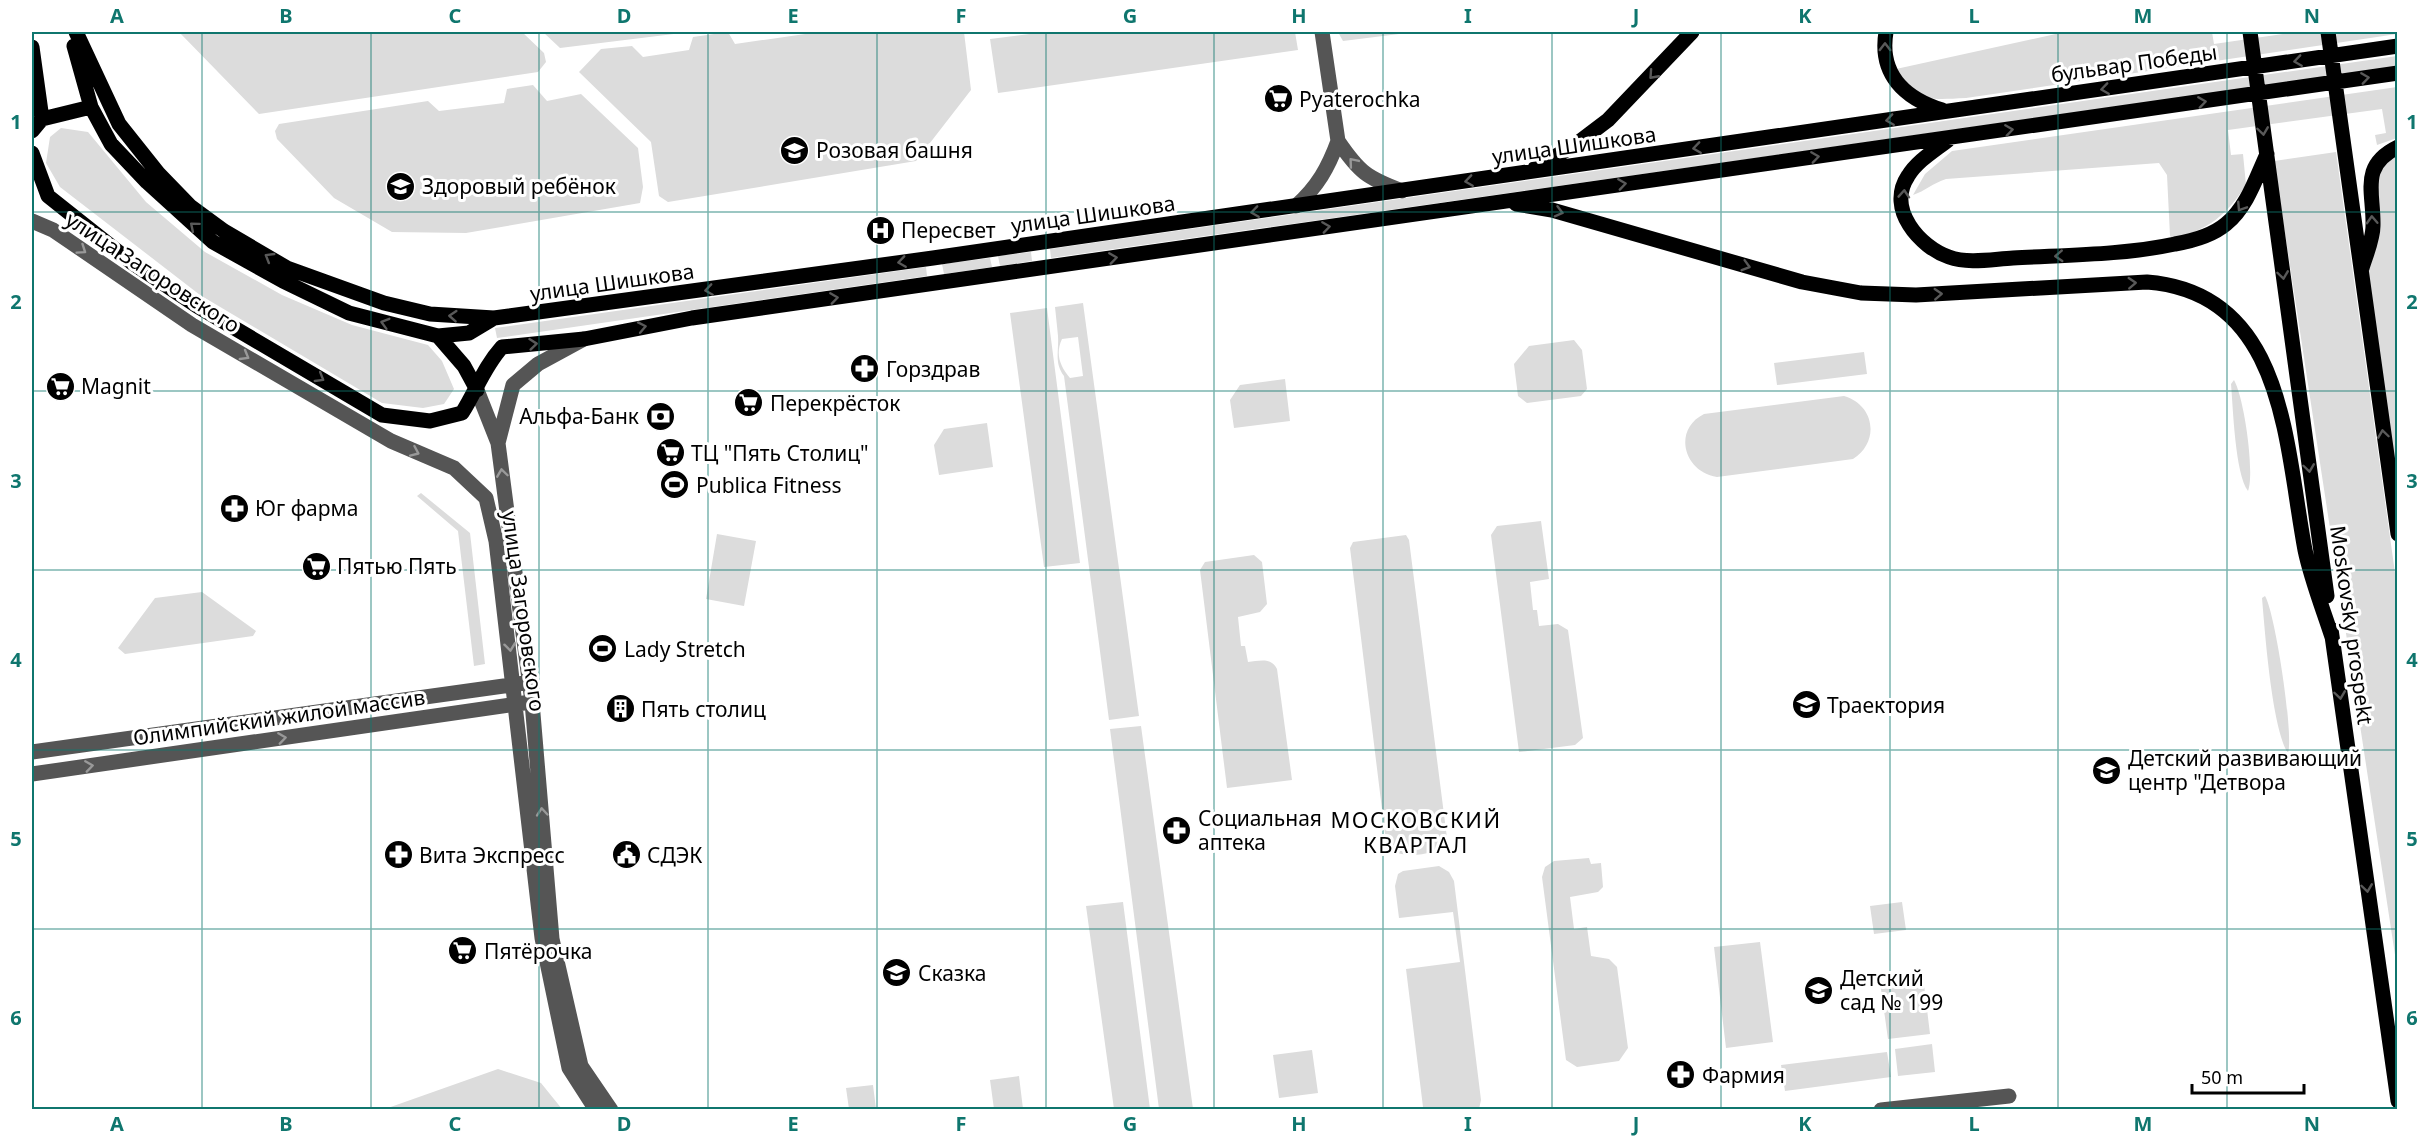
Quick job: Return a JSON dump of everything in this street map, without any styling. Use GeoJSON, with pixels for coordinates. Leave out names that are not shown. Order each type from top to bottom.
{"type":"FeatureCollection","features":[{"type":"Feature","properties":{"kind":"main road"},"geometry":{"type":"LineString","coordinates":[[70,32],[91,107],[111,144],[147,182],[213,242],[283,281],[349,313],[438,336],[469,333],[494,318]]}},
{"type":"Feature","properties":{"kind":"main road","name":"улица Шишкова"},"geometry":{"type":"LineString","coordinates":[[76,32],[119,124],[190,206],[224,231],[287,268],[384,303],[430,314],[494,318],[1039,243],[1948,112]]}},
{"type":"Feature","properties":{"kind":"main road"},"geometry":{"type":"LineString","coordinates":[[1527,173],[1575,145],[1608,120],[1692,32]]}},
{"type":"Feature","properties":{"kind":"main road"},"geometry":{"type":"LineString","coordinates":[[1886,32],[1885,57],[1890,75],[1897,85],[1924,104],[1948,112]]}},
{"type":"Feature","properties":{"kind":"main road"},"geometry":{"type":"LineString","coordinates":[[1951,138],[1923,159],[1906,177],[1902,195],[1905,217],[1914,236],[1951,258],[1976,260],[2079,255],[2175,244],[2201,237],[2224,226],[2236,214],[2267,154],[2250,32]]}},
{"type":"Feature","properties":{"kind":"main road"},"geometry":{"type":"LineString","coordinates":[[2328,32],[2397,534]]}},
{"type":"Feature","properties":{"kind":"main road"},"geometry":{"type":"LineString","coordinates":[[32,46],[35,126],[91,107]]}},
{"type":"Feature","properties":{"kind":"main road","name":"бульвар Победы"},"geometry":{"type":"LineString","coordinates":[[1948,112],[2397,46]]}},
{"type":"Feature","properties":{"kind":"main road"},"geometry":{"type":"LineString","coordinates":[[32,158],[48,196],[131,262],[197,306],[382,415],[430,421],[462,414],[477,390],[488,363],[502,347],[584,339],[692,318],[2397,73]]}},
{"type":"Feature","properties":{"kind":"main road"},"geometry":{"type":"LineString","coordinates":[[2360,276],[2373,228],[2370,180],[2374,165],[2384,153],[2397,147]]}},
{"type":"Feature","properties":{"kind":"main road","name":"Moskovsky prospekt"},"geometry":{"type":"LineString","coordinates":[[2267,154],[2397,1101]]}},
{"type":"Feature","properties":{"kind":"main road"},"geometry":{"type":"LineString","coordinates":[[1501,201],[1552,210],[1802,282],[1861,293],[1916,295],[2147,282],[2170,284],[2212,301],[2230,314],[2247,336],[2275,392],[2285,422],[2305,552],[2332,637]]}},
{"type":"Feature","properties":{"kind":"main road"},"geometry":{"type":"LineString","coordinates":[[1039,243],[1043,268]]}},
{"type":"Feature","properties":{"kind":"main road"},"geometry":{"type":"LineString","coordinates":[[933,258],[937,283]]}},
{"type":"Feature","properties":{"kind":"main road"},"geometry":{"type":"LineString","coordinates":[[438,336],[464,366],[477,390]]}},
{"type":"Feature","properties":{"kind":"street"},"geometry":{"type":"LineString","coordinates":[[1323,32],[1338,141],[1354,165],[1375,181],[1402,191]]}},
{"type":"Feature","properties":{"kind":"street"},"geometry":{"type":"LineString","coordinates":[[1296,206],[1316,188],[1328,168],[1338,141]]}},
{"type":"Feature","properties":{"kind":"street","name":"улица Загоровского"},"geometry":{"type":"LineString","coordinates":[[32,221],[53,230],[192,325],[391,441],[454,468],[486,498],[522,684],[532,702],[552,939],[581,1066],[611,1110]]}},
{"type":"Feature","properties":{"kind":"street"},"geometry":{"type":"LineString","coordinates":[[192,325],[197,306]]}},
{"type":"Feature","properties":{"kind":"street","name":"улица Загоровского"},"geometry":{"type":"LineString","coordinates":[[584,339],[538,363],[513,385],[498,443],[522,684],[517,704],[542,939],[569,1068],[596,1110]]}},
{"type":"Feature","properties":{"kind":"street"},"geometry":{"type":"LineString","coordinates":[[477,390],[498,443]]}},
{"type":"Feature","properties":{"kind":"street","name":"Олимпийский жилой массив"},"geometry":{"type":"LineString","coordinates":[[32,752],[522,684]]}},
{"type":"Feature","properties":{"kind":"street","name":"Олимпийский жилой массив"},"geometry":{"type":"LineString","coordinates":[[32,774],[532,702]]}},
{"type":"Feature","properties":{"kind":"street"},"geometry":{"type":"LineString","coordinates":[[1881,1110],[2009,1096]]}},
{"type":"Feature","properties":{"kind":"shaded area"},"geometry":{"type":"Polygon","coordinates":[[[179,32],[522,32],[544,53],[546,62],[538,72],[259,114],[179,32]]]}},
{"type":"Feature","properties":{"kind":"shaded area"},"geometry":{"type":"Polygon","coordinates":[[[543,32],[690,32],[560,48],[543,32]]]}},
{"type":"Feature","properties":{"kind":"shaded area"},"geometry":{"type":"Polygon","coordinates":[[[728,32],[735,44],[819,32],[964,32],[971,90],[916,161],[668,202],[659,196],[651,142],[579,72],[601,49],[632,46],[643,57],[689,50],[693,37],[728,32]]]}},
{"type":"Feature","properties":{"kind":"shaded area"},"geometry":{"type":"Polygon","coordinates":[[[1045,32],[1295,32],[1298,50],[998,93],[990,39],[1045,32]]]}},
{"type":"Feature","properties":{"kind":"shaded area"},"geometry":{"type":"Polygon","coordinates":[[[1338,32],[1415,32],[1343,41],[1338,32]]]}},
{"type":"Feature","properties":{"kind":"shaded area"},"geometry":{"type":"Polygon","coordinates":[[[2065,32],[2212,32],[2214,44],[2297,32],[2397,32],[2397,34],[1966,98],[1925,97],[1912,88],[1896,69],[2065,32]]]}},
{"type":"Feature","properties":{"kind":"shaded area"},"geometry":{"type":"Polygon","coordinates":[[[2397,56],[2397,66],[2374,70],[1051,258],[1050,249],[2397,56]]]}},
{"type":"Feature","properties":{"kind":"shaded area"},"geometry":{"type":"Polygon","coordinates":[[[533,85],[547,101],[581,94],[638,148],[643,187],[640,203],[466,233],[392,232],[334,198],[277,139],[275,131],[279,124],[428,101],[439,111],[504,103],[507,89],[533,85]]]}},
{"type":"Feature","properties":{"kind":"shaded area"},"geometry":{"type":"Polygon","coordinates":[[[2397,87],[2397,138],[2377,145],[2375,135],[2386,133],[2382,109],[2228,130],[2231,155],[2243,154],[2246,185],[2224,213],[2207,226],[2173,239],[2170,236],[2167,175],[2159,163],[1946,179],[1913,195],[1925,174],[1952,151],[2397,87]]]}},
{"type":"Feature","properties":{"kind":"shaded area"},"geometry":{"type":"Polygon","coordinates":[[[61,128],[88,132],[146,202],[205,252],[282,295],[352,325],[428,345],[442,361],[454,389],[444,404],[423,408],[382,403],[200,295],[60,187],[46,163],[50,137],[61,128]]]}},
{"type":"Feature","properties":{"kind":"shaded area"},"geometry":{"type":"Polygon","coordinates":[[[2397,147],[2397,534],[2360,276],[2373,228],[2370,180],[2397,147]]]}},
{"type":"Feature","properties":{"kind":"shaded area"},"geometry":{"type":"Polygon","coordinates":[[[2336,152],[2397,587],[2397,968],[2274,161],[2336,152]]]}},
{"type":"Feature","properties":{"kind":"shaded area"},"geometry":{"type":"Polygon","coordinates":[[[1031,252],[1032,261],[1000,266],[998,256],[1031,252]]]}},
{"type":"Feature","properties":{"kind":"shaded area"},"geometry":{"type":"Polygon","coordinates":[[[990,258],[992,267],[944,274],[942,264],[990,258]]]}},
{"type":"Feature","properties":{"kind":"shaded area"},"geometry":{"type":"Polygon","coordinates":[[[926,267],[927,276],[497,338],[495,328],[926,267]]]}},
{"type":"Feature","properties":{"kind":"shaded area"},"geometry":{"type":"Polygon","coordinates":[[[1083,303],[1139,716],[1109,720],[1064,376],[1058,361],[1055,307],[1083,303]],[[1078,337],[1062,339],[1059,355],[1064,369],[1070,378],[1083,376],[1078,337]]]}},
{"type":"Feature","properties":{"kind":"shaded area"},"geometry":{"type":"Polygon","coordinates":[[[1047,308],[1080,563],[1044,567],[1010,313],[1047,308]]]}},
{"type":"Feature","properties":{"kind":"shaded area"},"geometry":{"type":"Polygon","coordinates":[[[1574,340],[1582,350],[1587,389],[1581,396],[1527,403],[1518,396],[1514,364],[1529,346],[1574,340]]]}},
{"type":"Feature","properties":{"kind":"shaded area"},"geometry":{"type":"Polygon","coordinates":[[[1864,352],[1867,374],[1777,385],[1774,363],[1864,352]]]}},
{"type":"Feature","properties":{"kind":"shaded area"},"geometry":{"type":"Polygon","coordinates":[[[1285,379],[1290,421],[1234,428],[1230,400],[1240,385],[1285,379]]]}},
{"type":"Feature","properties":{"kind":"shaded area"},"geometry":{"type":"Polygon","coordinates":[[[2234,380],[2238,389],[2247,435],[2250,468],[2248,491],[2240,470],[2235,440],[2231,384],[2234,380]]]}},
{"type":"Feature","properties":{"kind":"shaded area"},"geometry":{"type":"Polygon","coordinates":[[[1844,396],[1862,407],[1868,415],[1870,424],[1867,443],[1862,452],[1853,459],[1717,477],[1706,474],[1697,467],[1686,450],[1685,440],[1688,430],[1694,421],[1704,414],[1844,396]]]}},
{"type":"Feature","properties":{"kind":"shaded area"},"geometry":{"type":"Polygon","coordinates":[[[987,423],[993,467],[939,475],[934,445],[944,429],[987,423]]]}},
{"type":"Feature","properties":{"kind":"shaded area"},"geometry":{"type":"Polygon","coordinates":[[[421,493],[470,533],[485,664],[474,666],[458,531],[417,496],[421,493]]]}},
{"type":"Feature","properties":{"kind":"shaded area"},"geometry":{"type":"Polygon","coordinates":[[[1541,521],[1549,579],[1530,582],[1533,610],[1537,610],[1539,626],[1558,624],[1568,630],[1583,738],[1575,745],[1519,752],[1491,535],[1497,526],[1541,521]]]}},
{"type":"Feature","properties":{"kind":"shaded area"},"geometry":{"type":"Polygon","coordinates":[[[717,534],[756,541],[744,606],[706,599],[717,534]]]}},
{"type":"Feature","properties":{"kind":"shaded area"},"geometry":{"type":"Polygon","coordinates":[[[1406,535],[1409,540],[1447,838],[1446,843],[1435,851],[1413,855],[1392,851],[1386,842],[1350,548],[1353,542],[1406,535]]]}},
{"type":"Feature","properties":{"kind":"shaded area"},"geometry":{"type":"Polygon","coordinates":[[[1254,555],[1262,562],[1267,604],[1260,612],[1238,617],[1241,646],[1245,646],[1248,662],[1268,661],[1277,669],[1292,780],[1227,788],[1200,570],[1205,562],[1254,555]]]}},
{"type":"Feature","properties":{"kind":"shaded area"},"geometry":{"type":"Polygon","coordinates":[[[202,592],[256,631],[253,636],[125,654],[118,648],[155,598],[202,592]]]}},
{"type":"Feature","properties":{"kind":"shaded area"},"geometry":{"type":"Polygon","coordinates":[[[2265,596],[2274,625],[2282,674],[2288,723],[2288,753],[2282,741],[2270,679],[2262,598],[2265,596]]]}},
{"type":"Feature","properties":{"kind":"shaded area"},"geometry":{"type":"Polygon","coordinates":[[[1141,726],[1193,1109],[1159,1109],[1110,729],[1141,726]]]}},
{"type":"Feature","properties":{"kind":"shaded area"},"geometry":{"type":"Polygon","coordinates":[[[1589,858],[1591,864],[1601,863],[1603,887],[1598,892],[1570,897],[1574,929],[1587,927],[1591,956],[1609,959],[1617,967],[1628,1048],[1619,1061],[1577,1067],[1566,1060],[1542,877],[1545,867],[1554,861],[1589,858]]]}},
{"type":"Feature","properties":{"kind":"shaded area"},"geometry":{"type":"Polygon","coordinates":[[[1439,866],[1449,872],[1454,881],[1481,1100],[1479,1109],[1424,1110],[1423,1107],[1406,969],[1460,962],[1453,912],[1399,918],[1395,886],[1398,874],[1403,871],[1439,866]]]}},
{"type":"Feature","properties":{"kind":"shaded area"},"geometry":{"type":"Polygon","coordinates":[[[1123,902],[1150,1109],[1114,1109],[1086,906],[1123,902]]]}},
{"type":"Feature","properties":{"kind":"shaded area"},"geometry":{"type":"Polygon","coordinates":[[[1902,902],[1906,930],[1874,934],[1870,906],[1902,902]]]}},
{"type":"Feature","properties":{"kind":"shaded area"},"geometry":{"type":"Polygon","coordinates":[[[1760,942],[1773,1042],[1726,1048],[1714,947],[1760,942]]]}},
{"type":"Feature","properties":{"kind":"shaded area"},"geometry":{"type":"Polygon","coordinates":[[[1923,976],[1930,1034],[1888,1039],[1880,982],[1923,976]]]}},
{"type":"Feature","properties":{"kind":"shaded area"},"geometry":{"type":"Polygon","coordinates":[[[1932,1044],[1935,1072],[1898,1076],[1895,1049],[1932,1044]]]}},
{"type":"Feature","properties":{"kind":"shaded area"},"geometry":{"type":"Polygon","coordinates":[[[1312,1050],[1318,1093],[1279,1098],[1273,1055],[1312,1050]]]}},
{"type":"Feature","properties":{"kind":"shaded area"},"geometry":{"type":"Polygon","coordinates":[[[1887,1052],[1891,1077],[1785,1091],[1781,1065],[1887,1052]]]}},
{"type":"Feature","properties":{"kind":"shaded area"},"geometry":{"type":"Polygon","coordinates":[[[498,1069],[541,1083],[562,1109],[385,1109],[498,1069]]]}},
{"type":"Feature","properties":{"kind":"shaded area"},"geometry":{"type":"Polygon","coordinates":[[[1019,1076],[1023,1109],[994,1109],[990,1080],[1019,1076]]]}},
{"type":"Feature","properties":{"kind":"shaded area"},"geometry":{"type":"Polygon","coordinates":[[[873,1085],[876,1109],[849,1109],[846,1088],[873,1085]]]}},
{"type":"Feature","properties":{"kind":"place","name":"Pyaterochka"},"geometry":{"type":"Point","coordinates":[1278,99]}},
{"type":"Feature","properties":{"kind":"place","name":"Розовая башня"},"geometry":{"type":"Point","coordinates":[795,150]}},
{"type":"Feature","properties":{"kind":"place","name":"Здоровый ребёнок"},"geometry":{"type":"Point","coordinates":[401,186]}},
{"type":"Feature","properties":{"kind":"place","name":"Пересвет"},"geometry":{"type":"Point","coordinates":[880,230]}},
{"type":"Feature","properties":{"kind":"place","name":"Горздрав"},"geometry":{"type":"Point","coordinates":[865,369]}},
{"type":"Feature","properties":{"kind":"place","name":"Magnit"},"geometry":{"type":"Point","coordinates":[60,386]}},
{"type":"Feature","properties":{"kind":"place","name":"Перекрёсток"},"geometry":{"type":"Point","coordinates":[749,403]}},
{"type":"Feature","properties":{"kind":"place","name":"Альфа-Банк"},"geometry":{"type":"Point","coordinates":[660,416]}},
{"type":"Feature","properties":{"kind":"place","name":"ТЦ \"Пять Столиц\""},"geometry":{"type":"Point","coordinates":[670,453]}},
{"type":"Feature","properties":{"kind":"place","name":"Publica Fitness"},"geometry":{"type":"Point","coordinates":[675,485]}},
{"type":"Feature","properties":{"kind":"place","name":"Юг фарма"},"geometry":{"type":"Point","coordinates":[234,508]}},
{"type":"Feature","properties":{"kind":"place","name":"Пятью Пять"},"geometry":{"type":"Point","coordinates":[316,566]}},
{"type":"Feature","properties":{"kind":"place","name":"Lady Stretch"},"geometry":{"type":"Point","coordinates":[603,649]}},
{"type":"Feature","properties":{"kind":"place","name":"Траектория"},"geometry":{"type":"Point","coordinates":[1806,705]}},
{"type":"Feature","properties":{"kind":"place","name":"Пять столиц"},"geometry":{"type":"Point","coordinates":[620,709]}},
{"type":"Feature","properties":{"kind":"place","name":"Детский развивающий центр \"Детвора"},"geometry":{"type":"Point","coordinates":[2107,770]}},
{"type":"Feature","properties":{"kind":"place","name":"Социальная аптека"},"geometry":{"type":"Point","coordinates":[1177,830]}},
{"type":"Feature","properties":{"kind":"place","name":"Вита Экспресс"},"geometry":{"type":"Point","coordinates":[398,855]}},
{"type":"Feature","properties":{"kind":"place","name":"СДЭК"},"geometry":{"type":"Point","coordinates":[626,855]}},
{"type":"Feature","properties":{"kind":"place","name":"Пятёрочка"},"geometry":{"type":"Point","coordinates":[463,951]}},
{"type":"Feature","properties":{"kind":"place","name":"Сказка"},"geometry":{"type":"Point","coordinates":[897,973]}},
{"type":"Feature","properties":{"kind":"place","name":"Детский сад № 199"},"geometry":{"type":"Point","coordinates":[1819,990]}},
{"type":"Feature","properties":{"kind":"place","name":"Фармия"},"geometry":{"type":"Point","coordinates":[1681,1075]}},
{"type":"Feature","properties":{"kind":"district","name":"МОСКОВСКИЙ КВАРТАЛ"},"geometry":{"type":"Point","coordinates":[1416,832]}}]}
